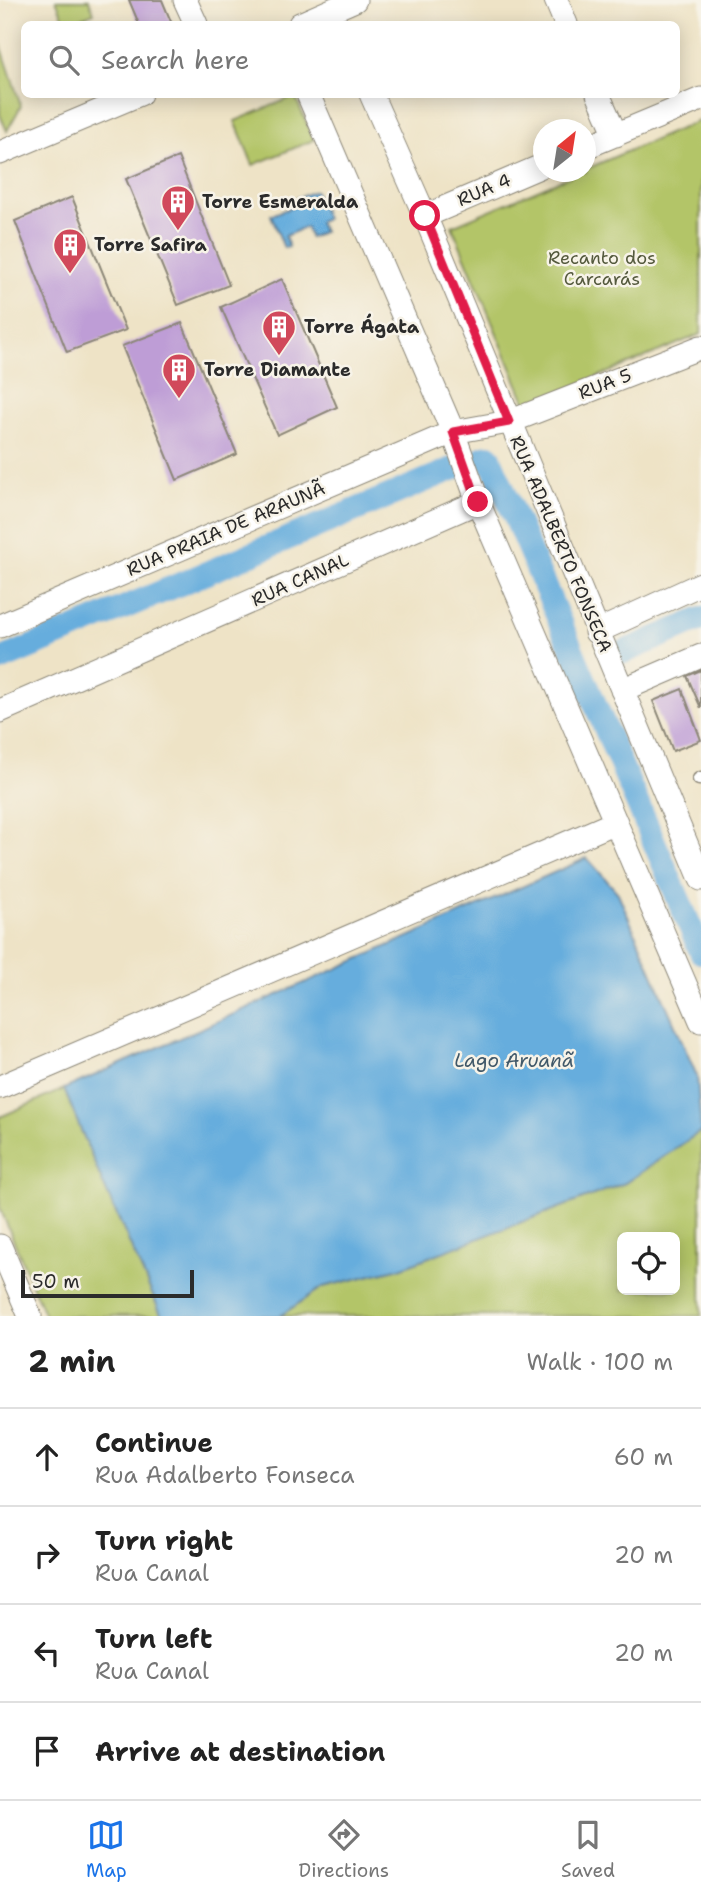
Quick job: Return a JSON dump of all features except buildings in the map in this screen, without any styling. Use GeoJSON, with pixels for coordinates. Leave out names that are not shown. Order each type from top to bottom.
{"type":"FeatureCollection","features":[{"type":"Feature","properties":{"kind":"street"},"geometry":{"type":"LineString","coordinates":[[185,0],[195,21]]}},
{"type":"Feature","properties":{"kind":"street"},"geometry":{"type":"LineString","coordinates":[[318,21],[336,18],[355,0]]}},
{"type":"Feature","properties":{"kind":"street"},"geometry":{"type":"LineString","coordinates":[[555,0],[565,21]]}},
{"type":"Feature","properties":{"kind":"street"},"geometry":{"type":"LineString","coordinates":[[0,153],[131,98]]}},
{"type":"Feature","properties":{"kind":"street"},"geometry":{"type":"LineString","coordinates":[[310,98],[453,432],[478,502],[701,1021]]}},
{"type":"Feature","properties":{"kind":"street","name":"RUA ADALBERTO FONSECA"},"geometry":{"type":"LineString","coordinates":[[373,98],[425,216],[701,879]]}},
{"type":"Feature","properties":{"kind":"street"},"geometry":{"type":"LineString","coordinates":[[600,98],[616,135]]}},
{"type":"Feature","properties":{"kind":"street"},"geometry":{"type":"LineString","coordinates":[[596,144],[701,99]]}},
{"type":"Feature","properties":{"kind":"street","name":"RUA 4"},"geometry":{"type":"LineString","coordinates":[[425,216],[533,170]]}},
{"type":"Feature","properties":{"kind":"street","name":"RUA 5"},"geometry":{"type":"LineString","coordinates":[[509,422],[701,347]]}},
{"type":"Feature","properties":{"kind":"street"},"geometry":{"type":"LineString","coordinates":[[453,432],[509,422]]}},
{"type":"Feature","properties":{"kind":"street","name":"RUA PRAIA DE ARAUNÃ"},"geometry":{"type":"LineString","coordinates":[[0,626],[453,432]]}},
{"type":"Feature","properties":{"kind":"street","name":"RUA CANAL"},"geometry":{"type":"LineString","coordinates":[[0,711],[478,502]]}},
{"type":"Feature","properties":{"kind":"street"},"geometry":{"type":"LineString","coordinates":[[596,632],[701,584]]}},
{"type":"Feature","properties":{"kind":"street"},"geometry":{"type":"LineString","coordinates":[[622,690],[701,656]]}},
{"type":"Feature","properties":{"kind":"street"},"geometry":{"type":"LineString","coordinates":[[0,1087],[616,822]]}},
{"type":"Feature","properties":{"kind":"street"},"geometry":{"type":"LineString","coordinates":[[0,1246],[30,1316]]}},
{"type":"Feature","properties":{"kind":"green space"},"geometry":{"type":"Polygon","coordinates":[[[56,0],[89,0],[94,13],[74,21],[65,21],[56,0]]]}},
{"type":"Feature","properties":{"kind":"green space"},"geometry":{"type":"Polygon","coordinates":[[[0,42],[21,106],[7,131],[0,115],[0,42]]]}},
{"type":"Feature","properties":{"kind":"green space"},"geometry":{"type":"Polygon","coordinates":[[[296,98],[314,140],[253,165],[235,121],[296,98]]]}},
{"type":"Feature","properties":{"kind":"green space","name":"Recanto dos Carcarás"},"geometry":{"type":"Polygon","coordinates":[[[701,120],[701,334],[527,406],[452,226],[556,182],[596,182],[596,165],[701,120]]]}},
{"type":"Feature","properties":{"kind":"green space"},"geometry":{"type":"Polygon","coordinates":[[[64,1089],[162,1316],[45,1316],[0,1208],[0,1117],[64,1089]]]}},
{"type":"Feature","properties":{"kind":"green space"},"geometry":{"type":"Polygon","coordinates":[[[701,1131],[701,1316],[280,1316],[323,1287],[400,1268],[625,1183],[701,1131]]]}},
{"type":"Feature","properties":{"kind":"water"},"geometry":{"type":"Polygon","coordinates":[[[315,191],[326,219],[319,222],[323,232],[310,238],[306,227],[285,236],[289,247],[284,248],[271,215],[298,205],[296,198],[315,191]]]}},
{"type":"Feature","properties":{"kind":"water","name":"Lago Aruanã"},"geometry":{"type":"Polygon","coordinates":[[[587,858],[618,893],[697,1076],[701,1131],[625,1183],[400,1268],[323,1287],[280,1316],[162,1316],[64,1089],[587,858]]]}},
{"type":"Feature","properties":{"kind":"waterway"},"geometry":{"type":"LineString","coordinates":[[484,457],[489,456],[701,952]]}},
{"type":"Feature","properties":{"kind":"waterway"},"geometry":{"type":"LineString","coordinates":[[0,660],[455,468]]}},
{"type":"Feature","properties":{"kind":"waterway"},"geometry":{"type":"LineString","coordinates":[[624,652],[701,619]]}},
{"type":"Feature","properties":{"kind":"place","name":"Torre Esmeralda"},"geometry":{"type":"Point","coordinates":[178,232]}},
{"type":"Feature","properties":{"kind":"place","name":"Torre Safira"},"geometry":{"type":"Point","coordinates":[70,275]}},
{"type":"Feature","properties":{"kind":"place","name":"Torre Ágata"},"geometry":{"type":"Point","coordinates":[279,357]}},
{"type":"Feature","properties":{"kind":"place","name":"Torre Diamante"},"geometry":{"type":"Point","coordinates":[179,400]}},
{"type":"Feature","properties":{"kind":"route"},"geometry":{"type":"LineString","coordinates":[[425,216],[509,422],[453,432],[478,502]]}}]}
